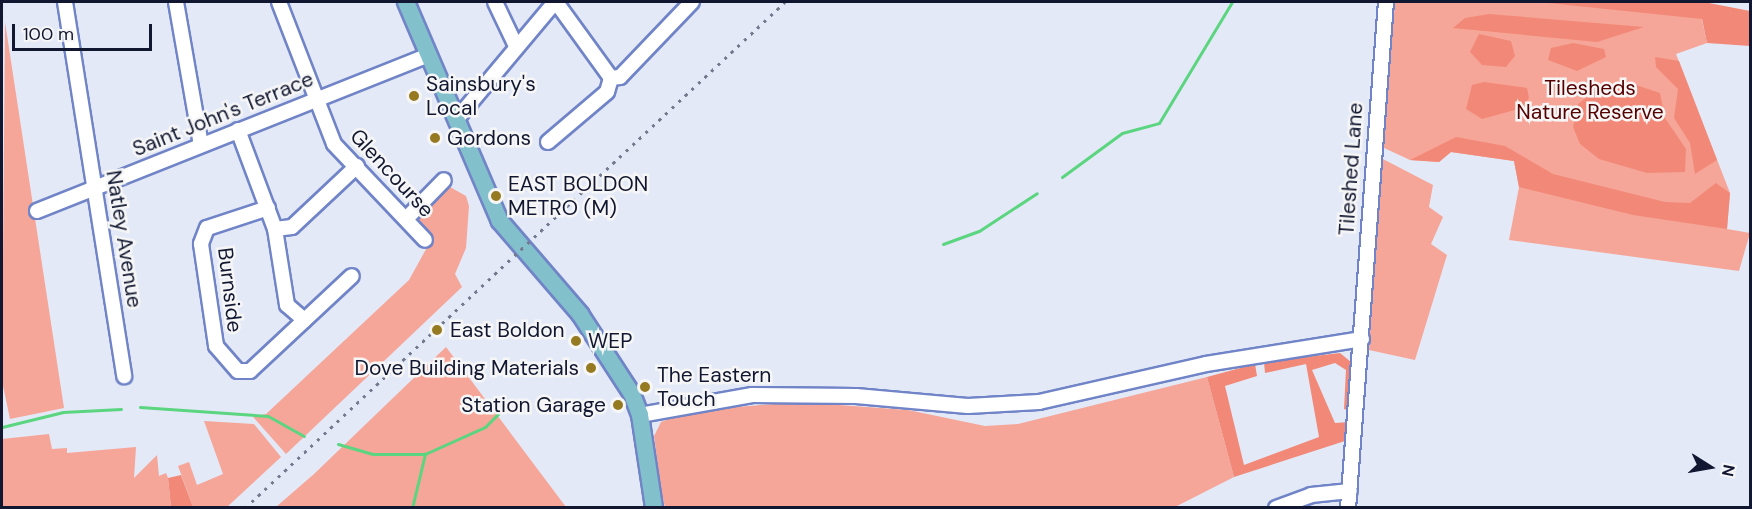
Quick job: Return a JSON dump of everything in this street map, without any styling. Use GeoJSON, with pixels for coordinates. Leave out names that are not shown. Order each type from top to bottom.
{"type":"FeatureCollection","features":[{"type":"Feature","properties":{"kind":"main road"},"geometry":{"type":"LineString","coordinates":[[406,2],[426,57],[500,221],[580,314],[640,415],[654,507]]}},
{"type":"Feature","properties":{"kind":"street","name":"Natley Avenue"},"geometry":{"type":"LineString","coordinates":[[65,2],[124,376]]}},
{"type":"Feature","properties":{"kind":"street"},"geometry":{"type":"LineString","coordinates":[[176,2],[201,145]]}},
{"type":"Feature","properties":{"kind":"street","name":"Glencourse"},"geometry":{"type":"LineString","coordinates":[[279,2],[315,100],[334,144],[425,240]]}},
{"type":"Feature","properties":{"kind":"street"},"geometry":{"type":"LineString","coordinates":[[495,2],[515,44]]}},
{"type":"Feature","properties":{"kind":"street"},"geometry":{"type":"LineString","coordinates":[[456,120],[515,44],[556,2],[611,78]]}},
{"type":"Feature","properties":{"kind":"street"},"geometry":{"type":"LineString","coordinates":[[611,78],[620,77],[693,2]]}},
{"type":"Feature","properties":{"kind":"street","name":"Tileshed Lane"},"geometry":{"type":"LineString","coordinates":[[1348,507],[1386,2]]}},
{"type":"Feature","properties":{"kind":"street","name":"Saint John's Terrace"},"geometry":{"type":"LineString","coordinates":[[37,211],[426,57]]}},
{"type":"Feature","properties":{"kind":"street"},"geometry":{"type":"LineString","coordinates":[[548,142],[607,92],[611,78]]}},
{"type":"Feature","properties":{"kind":"street"},"geometry":{"type":"LineString","coordinates":[[238,130],[275,229],[287,305],[304,320]]}},
{"type":"Feature","properties":{"kind":"street"},"geometry":{"type":"LineString","coordinates":[[275,229],[292,227],[357,166]]}},
{"type":"Feature","properties":{"kind":"street"},"geometry":{"type":"LineString","coordinates":[[406,219],[444,180]]}},
{"type":"Feature","properties":{"kind":"street","name":"Burnside"},"geometry":{"type":"LineString","coordinates":[[268,208],[207,228],[201,244],[216,346],[238,371],[250,371],[352,276]]}},
{"type":"Feature","properties":{"kind":"street"},"geometry":{"type":"LineString","coordinates":[[640,415],[752,395],[856,396],[968,406],[1039,402],[1206,364],[1362,339]]}},
{"type":"Feature","properties":{"kind":"street"},"geometry":{"type":"LineString","coordinates":[[1276,507],[1311,495],[1350,490]]}},
{"type":"Feature","properties":{"kind":"green space","name":"Tilesheds Nature Reserve"},"geometry":{"type":"Polygon","coordinates":[[[1395,2],[1698,2],[1707,43],[1676,54],[1730,193],[1727,229],[1750,233],[1739,271],[1509,240],[1519,187],[1514,161],[1451,152],[1439,162],[1410,160],[1382,147],[1395,2]]]}},
{"type":"Feature","properties":{"kind":"green space"},"geometry":{"type":"Polygon","coordinates":[[[1539,2],[1704,2],[1750,11],[1750,46],[1707,43],[1702,19],[1539,2]]]}},
{"type":"Feature","properties":{"kind":"green space"},"geometry":{"type":"Polygon","coordinates":[[[1489,14],[1644,27],[1597,42],[1453,28],[1465,18],[1489,14]]]}},
{"type":"Feature","properties":{"kind":"green space"},"geometry":{"type":"Polygon","coordinates":[[[5,22],[64,408],[10,419],[2,381],[5,22]]]}},
{"type":"Feature","properties":{"kind":"green space"},"geometry":{"type":"Polygon","coordinates":[[[1479,34],[1511,41],[1515,56],[1506,67],[1482,65],[1470,52],[1479,34]]]}},
{"type":"Feature","properties":{"kind":"green space"},"geometry":{"type":"Polygon","coordinates":[[[1573,43],[1604,49],[1606,57],[1577,71],[1548,60],[1551,48],[1573,43]]]}},
{"type":"Feature","properties":{"kind":"green space"},"geometry":{"type":"Polygon","coordinates":[[[1655,57],[1679,61],[1717,160],[1695,174],[1690,143],[1674,118],[1678,89],[1656,67],[1655,57]]]}},
{"type":"Feature","properties":{"kind":"green space"},"geometry":{"type":"Polygon","coordinates":[[[1484,82],[1527,88],[1529,98],[1522,108],[1482,119],[1466,109],[1472,85],[1484,82]]]}},
{"type":"Feature","properties":{"kind":"green space"},"geometry":{"type":"Polygon","coordinates":[[[1630,83],[1660,93],[1665,118],[1686,149],[1685,172],[1647,173],[1599,159],[1580,144],[1573,127],[1578,104],[1599,88],[1630,83]]]}},
{"type":"Feature","properties":{"kind":"green space"},"geometry":{"type":"Polygon","coordinates":[[[1456,137],[1505,146],[1553,174],[1665,202],[1690,203],[1716,183],[1730,193],[1727,229],[1633,215],[1519,187],[1514,161],[1451,152],[1439,162],[1410,160],[1456,137]]]}},
{"type":"Feature","properties":{"kind":"green space"},"geometry":{"type":"Polygon","coordinates":[[[1381,158],[1433,185],[1429,207],[1443,217],[1431,244],[1447,255],[1415,360],[1369,350],[1381,158]]]}},
{"type":"Feature","properties":{"kind":"green space"},"geometry":{"type":"Polygon","coordinates":[[[450,187],[466,196],[469,206],[466,248],[455,274],[462,287],[286,454],[253,417],[266,414],[409,280],[430,242],[415,222],[417,217],[450,187]]]}},
{"type":"Feature","properties":{"kind":"green space"},"geometry":{"type":"Polygon","coordinates":[[[446,347],[566,507],[276,507],[314,474],[446,347]]]}},
{"type":"Feature","properties":{"kind":"green space"},"geometry":{"type":"Polygon","coordinates":[[[1340,353],[1351,362],[1349,410],[1344,409],[1346,370],[1335,363],[1312,370],[1335,423],[1349,422],[1348,440],[1234,477],[1207,377],[1255,364],[1257,376],[1225,386],[1244,465],[1319,437],[1306,364],[1265,373],[1264,362],[1340,353]]]}},
{"type":"Feature","properties":{"kind":"green space"},"geometry":{"type":"Polygon","coordinates":[[[1207,377],[1234,477],[1175,507],[665,507],[661,491],[654,436],[661,422],[690,411],[798,402],[908,410],[985,426],[1018,424],[1207,377]]]}},
{"type":"Feature","properties":{"kind":"green space"},"geometry":{"type":"Polygon","coordinates":[[[204,421],[254,424],[281,457],[227,507],[193,507],[178,466],[189,462],[197,485],[223,474],[204,421]]]}},
{"type":"Feature","properties":{"kind":"green space"},"geometry":{"type":"Polygon","coordinates":[[[49,434],[52,449],[67,448],[67,453],[136,447],[134,478],[157,455],[159,476],[166,473],[168,478],[171,507],[2,508],[2,439],[49,434]]]}},
{"type":"Feature","properties":{"kind":"green space"},"geometry":{"type":"Polygon","coordinates":[[[181,475],[193,507],[171,507],[168,478],[181,475]]]}},
{"type":"Feature","properties":{"kind":"waterway"},"geometry":{"type":"LineString","coordinates":[[1062,177],[1122,133],[1159,123],[1232,2]]}},
{"type":"Feature","properties":{"kind":"waterway"},"geometry":{"type":"LineString","coordinates":[[943,244],[979,231],[1037,193]]}},
{"type":"Feature","properties":{"kind":"waterway"},"geometry":{"type":"LineString","coordinates":[[140,407],[268,416],[304,436]]}},
{"type":"Feature","properties":{"kind":"waterway"},"geometry":{"type":"LineString","coordinates":[[2,427],[63,412],[121,409]]}},
{"type":"Feature","properties":{"kind":"waterway"},"geometry":{"type":"LineString","coordinates":[[338,444],[374,454],[425,454],[485,427],[500,412]]}},
{"type":"Feature","properties":{"kind":"waterway"},"geometry":{"type":"LineString","coordinates":[[412,508],[425,454]]}},
{"type":"Feature","properties":{"kind":"railway"},"geometry":{"type":"LineString","coordinates":[[245,508],[785,2]]}},
{"type":"Feature","properties":{"kind":"place","name":"Sainsbury's Local"},"geometry":{"type":"Point","coordinates":[414,96]}},
{"type":"Feature","properties":{"kind":"place","name":"Gordons"},"geometry":{"type":"Point","coordinates":[435,138]}},
{"type":"Feature","properties":{"kind":"place","name":"EAST BOLDON METRO (M)"},"geometry":{"type":"Point","coordinates":[496,196]}},
{"type":"Feature","properties":{"kind":"place","name":"East Boldon"},"geometry":{"type":"Point","coordinates":[437,330]}},
{"type":"Feature","properties":{"kind":"place","name":"WEP"},"geometry":{"type":"Point","coordinates":[576,341]}},
{"type":"Feature","properties":{"kind":"place","name":"Dove Building Materials"},"geometry":{"type":"Point","coordinates":[591,368]}},
{"type":"Feature","properties":{"kind":"place","name":"The Eastern Touch"},"geometry":{"type":"Point","coordinates":[645,387]}},
{"type":"Feature","properties":{"kind":"place","name":"Station Garage"},"geometry":{"type":"Point","coordinates":[618,405]}}]}
